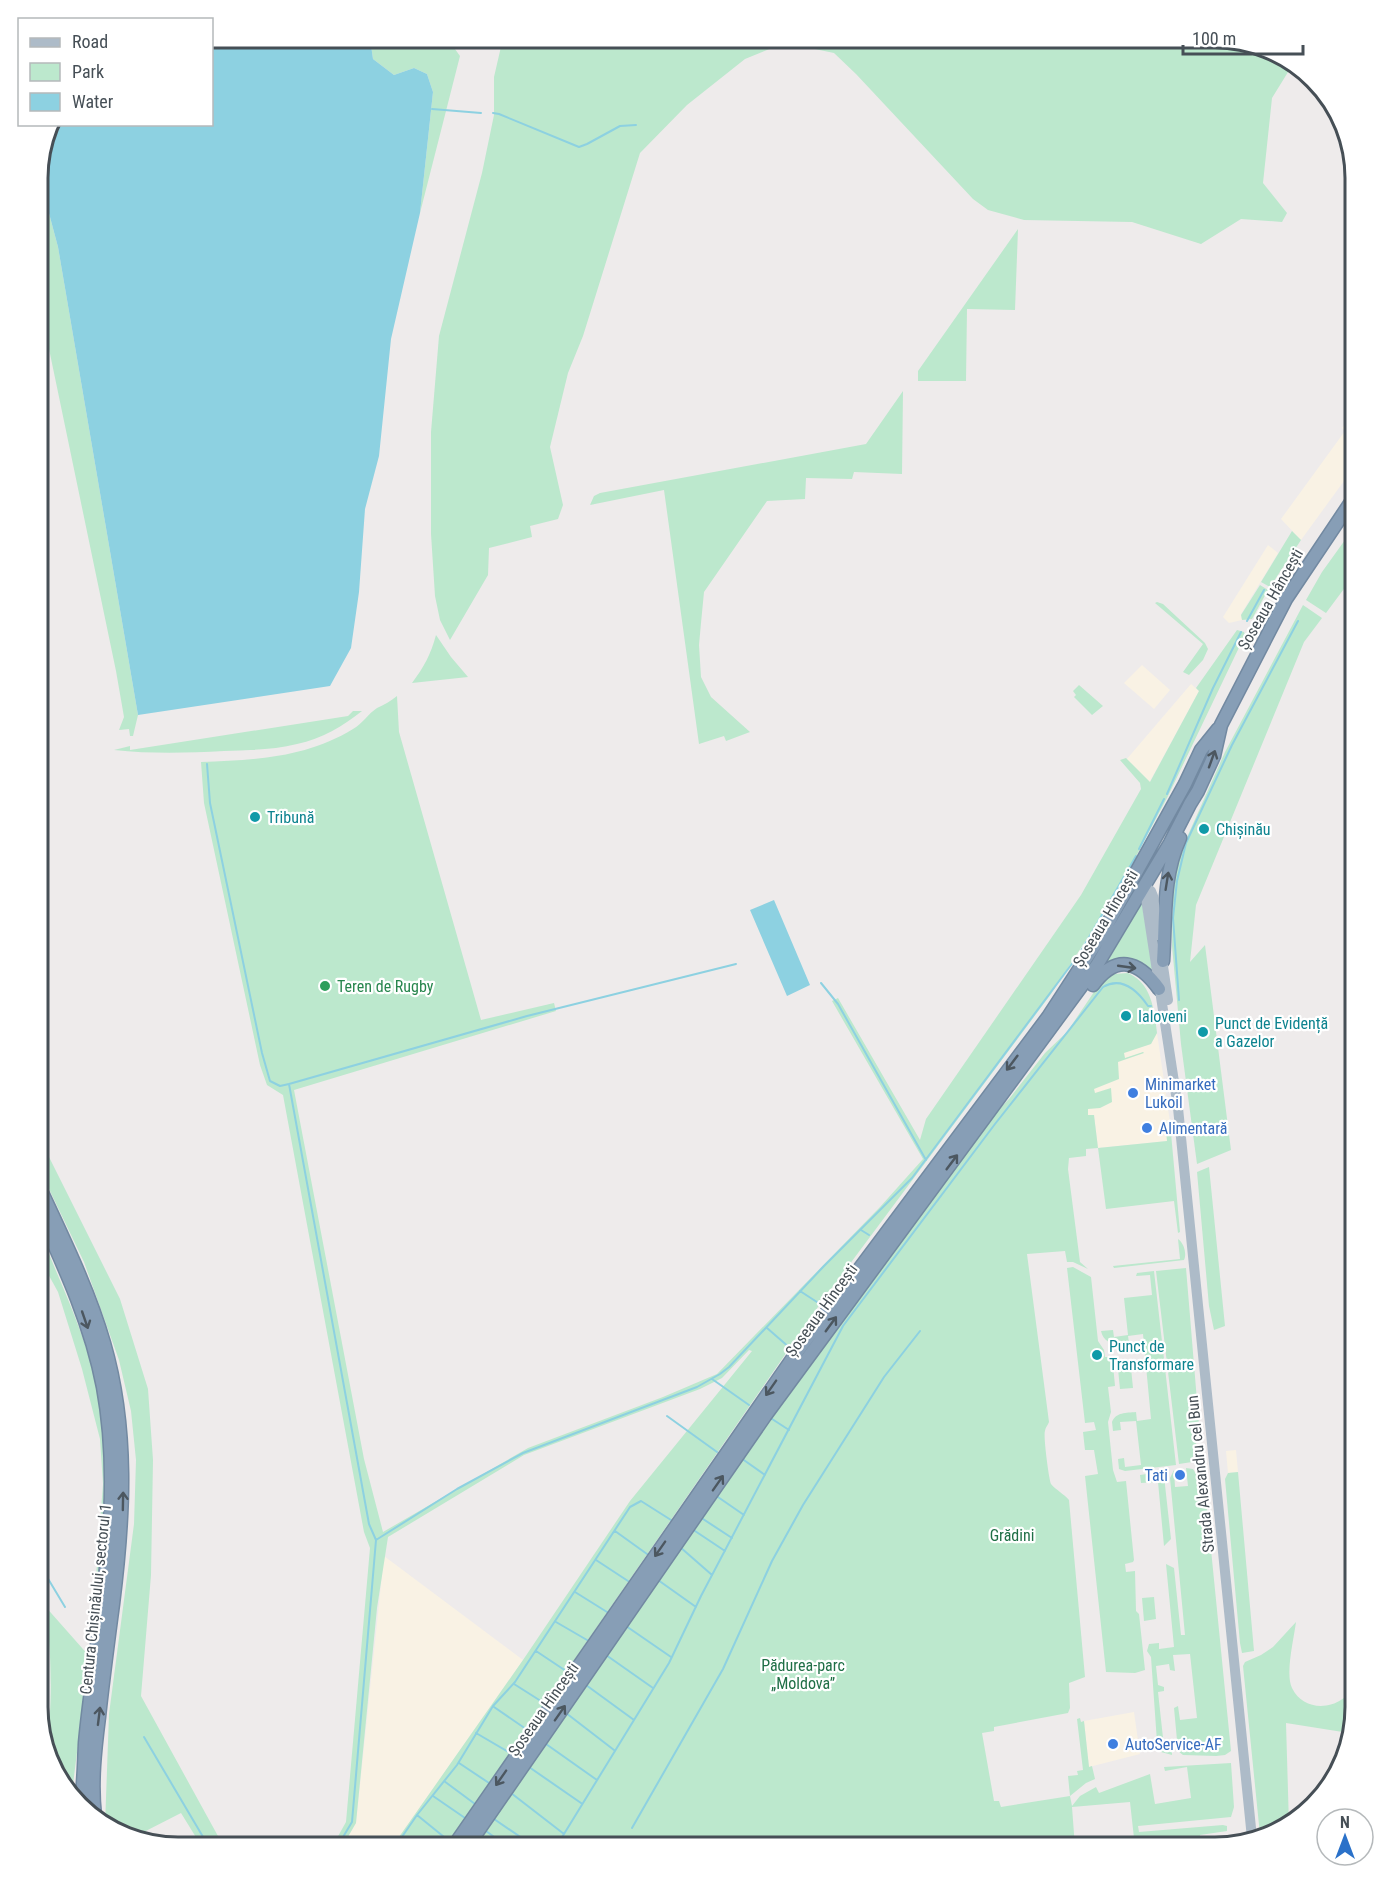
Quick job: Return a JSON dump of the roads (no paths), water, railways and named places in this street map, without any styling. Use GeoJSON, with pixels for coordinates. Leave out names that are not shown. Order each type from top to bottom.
{"type":"FeatureCollection","features":[{"type":"Feature","properties":{"kind":"highway","name":"Șoseaua Hâncești"},"geometry":{"type":"LineString","coordinates":[[1176,796],[1185,784],[1200,750],[1221,725],[1286,599],[1345,512]]}},
{"type":"Feature","properties":{"kind":"highway","name":"Șoseaua Hâncești"},"geometry":{"type":"LineString","coordinates":[[1198,791],[1214,756],[1221,725]]}},
{"type":"Feature","properties":{"kind":"highway"},"geometry":{"type":"LineString","coordinates":[[1142,887],[1145,870],[1181,799],[1185,784]]}},
{"type":"Feature","properties":{"kind":"highway"},"geometry":{"type":"LineString","coordinates":[[1163,961],[1164,906],[1168,876],[1176,847],[1195,807],[1198,791]]}},
{"type":"Feature","properties":{"kind":"highway","name":"Șoseaua Hîncești"},"geometry":{"type":"LineString","coordinates":[[474,1837],[765,1416],[1098,965],[1198,791]]}},
{"type":"Feature","properties":{"kind":"highway","name":"Șoseaua Hîncești"},"geometry":{"type":"LineString","coordinates":[[460,1837],[797,1352],[1048,1017],[1102,934],[1176,796]]}},
{"type":"Feature","properties":{"kind":"highway"},"geometry":{"type":"LineString","coordinates":[[1124,895],[1130,889],[1142,887]]}},
{"type":"Feature","properties":{"kind":"highway"},"geometry":{"type":"LineString","coordinates":[[1048,1017],[1087,964],[1135,889],[1142,887]]}},
{"type":"Feature","properties":{"kind":"highway"},"geometry":{"type":"LineString","coordinates":[[965,1145],[1015,1088],[1101,973],[1117,965],[1133,966],[1145,973],[1159,989]]}},
{"type":"Feature","properties":{"kind":"highway","name":"Centura Chișinăului, sectorul 1"},"geometry":{"type":"LineString","coordinates":[[48,1206],[96,1317],[111,1371],[121,1427],[122,1513],[96,1743],[93,1780],[94,1807]]}},
{"type":"Feature","properties":{"kind":"highway","name":"Centura Chișinăului, sectorul 1"},"geometry":{"type":"LineString","coordinates":[[48,1232],[74,1290],[92,1339],[103,1385],[111,1444],[110,1539],[85,1741],[81,1794]]}},
{"type":"Feature","properties":{"kind":"main road","name":"Strada Alexandru cel Bun"},"geometry":{"type":"LineString","coordinates":[[1142,887],[1151,891],[1153,896],[1171,1025],[1168,1036]]}},
{"type":"Feature","properties":{"kind":"main road","name":"Strada Alexandru cel Bun"},"geometry":{"type":"LineString","coordinates":[[1142,887],[1178,1108],[1251,1832]]}},
{"type":"Feature","properties":{"kind":"water"},"geometry":{"type":"Polygon","coordinates":[[[213,48],[371,48],[373,59],[394,75],[414,68],[427,74],[433,92],[420,213],[391,339],[379,456],[365,509],[359,592],[351,648],[330,686],[138,715],[58,247],[48,210],[48,169],[52,144],[59,126],[213,126],[213,48]]]}},
{"type":"Feature","properties":{"kind":"water"},"geometry":{"type":"Polygon","coordinates":[[[774,900],[810,985],[787,996],[750,910],[774,900]]]}},
{"type":"Feature","properties":{"kind":"waterway"},"geometry":{"type":"LineString","coordinates":[[432,109],[481,113]]}},
{"type":"Feature","properties":{"kind":"waterway"},"geometry":{"type":"LineString","coordinates":[[493,113],[579,147],[620,126],[636,125]]}},
{"type":"Feature","properties":{"kind":"waterway"},"geometry":{"type":"LineString","coordinates":[[1247,621],[1264,590]]}},
{"type":"Feature","properties":{"kind":"waterway"},"geometry":{"type":"LineString","coordinates":[[1179,1000],[1173,918],[1177,881],[1186,843],[1232,745],[1298,621]]}},
{"type":"Feature","properties":{"kind":"waterway"},"geometry":{"type":"LineString","coordinates":[[1167,794],[1213,688],[1241,632]]}},
{"type":"Feature","properties":{"kind":"waterway"},"geometry":{"type":"LineString","coordinates":[[207,764],[210,803],[262,1053],[270,1081],[280,1086],[289,1084]]}},
{"type":"Feature","properties":{"kind":"waterway"},"geometry":{"type":"LineString","coordinates":[[1139,849],[1164,799]]}},
{"type":"Feature","properties":{"kind":"waterway"},"geometry":{"type":"LineString","coordinates":[[1081,951],[1136,856]]}},
{"type":"Feature","properties":{"kind":"waterway"},"geometry":{"type":"LineString","coordinates":[[376,1540],[457,1489],[523,1453],[697,1387],[729,1367],[824,1266],[912,1178],[1077,957]]}},
{"type":"Feature","properties":{"kind":"waterway"},"geometry":{"type":"LineString","coordinates":[[343,1837],[352,1822],[376,1540],[369,1524],[289,1084],[527,1016],[736,964]]}},
{"type":"Feature","properties":{"kind":"waterway"},"geometry":{"type":"LineString","coordinates":[[821,983],[838,1004],[926,1160]]}},
{"type":"Feature","properties":{"kind":"waterway"},"geometry":{"type":"LineString","coordinates":[[562,1837],[669,1663],[701,1596],[843,1326],[995,1124],[1103,987],[1116,983],[1123,984],[1134,990],[1148,1006],[1151,1006]]}},
{"type":"Feature","properties":{"kind":"waterway"},"geometry":{"type":"LineString","coordinates":[[861,1230],[869,1235]]}},
{"type":"Feature","properties":{"kind":"waterway"},"geometry":{"type":"LineString","coordinates":[[800,1291],[820,1304]]}},
{"type":"Feature","properties":{"kind":"waterway"},"geometry":{"type":"LineString","coordinates":[[767,1328],[790,1348]]}},
{"type":"Feature","properties":{"kind":"waterway"},"geometry":{"type":"LineString","coordinates":[[632,1828],[723,1669],[772,1561],[803,1505],[884,1377],[920,1331]]}},
{"type":"Feature","properties":{"kind":"waterway"},"geometry":{"type":"LineString","coordinates":[[712,1379],[749,1405]]}},
{"type":"Feature","properties":{"kind":"waterway"},"geometry":{"type":"LineString","coordinates":[[667,1416],[717,1452]]}},
{"type":"Feature","properties":{"kind":"waterway"},"geometry":{"type":"LineString","coordinates":[[769,1417],[789,1430]]}},
{"type":"Feature","properties":{"kind":"waterway"},"geometry":{"type":"LineString","coordinates":[[741,1458],[765,1475]]}},
{"type":"Feature","properties":{"kind":"waterway"},"geometry":{"type":"LineString","coordinates":[[715,1495],[744,1515]]}},
{"type":"Feature","properties":{"kind":"waterway"},"geometry":{"type":"LineString","coordinates":[[402,1837],[457,1765],[493,1706],[515,1682],[630,1507],[641,1501],[671,1520]]}},
{"type":"Feature","properties":{"kind":"waterway"},"geometry":{"type":"LineString","coordinates":[[700,1517],[732,1538]]}},
{"type":"Feature","properties":{"kind":"waterway"},"geometry":{"type":"LineString","coordinates":[[692,1529],[725,1551]]}},
{"type":"Feature","properties":{"kind":"waterway"},"geometry":{"type":"LineString","coordinates":[[615,1531],[647,1554]]}},
{"type":"Feature","properties":{"kind":"waterway"},"geometry":{"type":"LineString","coordinates":[[680,1547],[712,1575]]}},
{"type":"Feature","properties":{"kind":"waterway"},"geometry":{"type":"LineString","coordinates":[[596,1560],[628,1581]]}},
{"type":"Feature","properties":{"kind":"waterway"},"geometry":{"type":"LineString","coordinates":[[48,1579],[65,1607]]}},
{"type":"Feature","properties":{"kind":"waterway"},"geometry":{"type":"LineString","coordinates":[[658,1580],[696,1607]]}},
{"type":"Feature","properties":{"kind":"waterway"},"geometry":{"type":"LineString","coordinates":[[575,1592],[607,1612]]}},
{"type":"Feature","properties":{"kind":"waterway"},"geometry":{"type":"LineString","coordinates":[[556,1622],[587,1640]]}},
{"type":"Feature","properties":{"kind":"waterway"},"geometry":{"type":"LineString","coordinates":[[626,1626],[671,1657]]}},
{"type":"Feature","properties":{"kind":"waterway"},"geometry":{"type":"LineString","coordinates":[[536,1651],[566,1671]]}},
{"type":"Feature","properties":{"kind":"waterway"},"geometry":{"type":"LineString","coordinates":[[606,1655],[653,1688]]}},
{"type":"Feature","properties":{"kind":"waterway"},"geometry":{"type":"LineString","coordinates":[[514,1684],[544,1703]]}},
{"type":"Feature","properties":{"kind":"waterway"},"geometry":{"type":"LineString","coordinates":[[586,1685],[634,1720]]}},
{"type":"Feature","properties":{"kind":"waterway"},"geometry":{"type":"LineString","coordinates":[[494,1707],[526,1729]]}},
{"type":"Feature","properties":{"kind":"waterway"},"geometry":{"type":"LineString","coordinates":[[566,1713],[614,1750]]}},
{"type":"Feature","properties":{"kind":"waterway"},"geometry":{"type":"LineString","coordinates":[[476,1733],[510,1753]]}},
{"type":"Feature","properties":{"kind":"waterway"},"geometry":{"type":"LineString","coordinates":[[144,1737],[203,1837]]}},
{"type":"Feature","properties":{"kind":"waterway"},"geometry":{"type":"LineString","coordinates":[[546,1744],[597,1780]]}},
{"type":"Feature","properties":{"kind":"waterway"},"geometry":{"type":"LineString","coordinates":[[459,1763],[489,1783]]}},
{"type":"Feature","properties":{"kind":"waterway"},"geometry":{"type":"LineString","coordinates":[[529,1767],[581,1803]]}},
{"type":"Feature","properties":{"kind":"waterway"},"geometry":{"type":"LineString","coordinates":[[444,1781],[475,1804]]}},
{"type":"Feature","properties":{"kind":"waterway"},"geometry":{"type":"LineString","coordinates":[[511,1793],[564,1834]]}},
{"type":"Feature","properties":{"kind":"waterway"},"geometry":{"type":"LineString","coordinates":[[433,1796],[465,1818]]}},
{"type":"Feature","properties":{"kind":"waterway"},"geometry":{"type":"LineString","coordinates":[[417,1815],[444,1837]]}},
{"type":"Feature","properties":{"kind":"waterway"},"geometry":{"type":"LineString","coordinates":[[494,1819],[520,1837]]}},
{"type":"Feature","properties":{"kind":"waterway"},"geometry":{"type":"LineString","coordinates":[[486,1831],[494,1837]]}},
{"type":"Feature","properties":{"kind":"place","name":"Tribună"},"geometry":{"type":"Point","coordinates":[255,817]}},
{"type":"Feature","properties":{"kind":"place","name":"Chișinău"},"geometry":{"type":"Point","coordinates":[1204,829]}},
{"type":"Feature","properties":{"kind":"place","name":"Teren de Rugby"},"geometry":{"type":"Point","coordinates":[325,986]}},
{"type":"Feature","properties":{"kind":"place","name":"Ialoveni"},"geometry":{"type":"Point","coordinates":[1126,1016]}},
{"type":"Feature","properties":{"kind":"place","name":"Punct de Evidență a Gazelor"},"geometry":{"type":"Point","coordinates":[1203,1032]}},
{"type":"Feature","properties":{"kind":"place","name":"Minimarket Lukoil"},"geometry":{"type":"Point","coordinates":[1133,1093]}},
{"type":"Feature","properties":{"kind":"place","name":"Alimentară"},"geometry":{"type":"Point","coordinates":[1147,1128]}},
{"type":"Feature","properties":{"kind":"place","name":"Punct de Transformare"},"geometry":{"type":"Point","coordinates":[1097,1355]}},
{"type":"Feature","properties":{"kind":"place","name":"Tati"},"geometry":{"type":"Point","coordinates":[1180,1475]}},
{"type":"Feature","properties":{"kind":"place","name":"AutoService-AF"},"geometry":{"type":"Point","coordinates":[1113,1744]}},
{"type":"Feature","properties":{"kind":"park label","name":"Grădini"},"geometry":{"type":"Point","coordinates":[1012,1535]}},
{"type":"Feature","properties":{"kind":"park label","name":"Pădurea-parc „Moldova”"},"geometry":{"type":"Point","coordinates":[803,1674]}}]}
